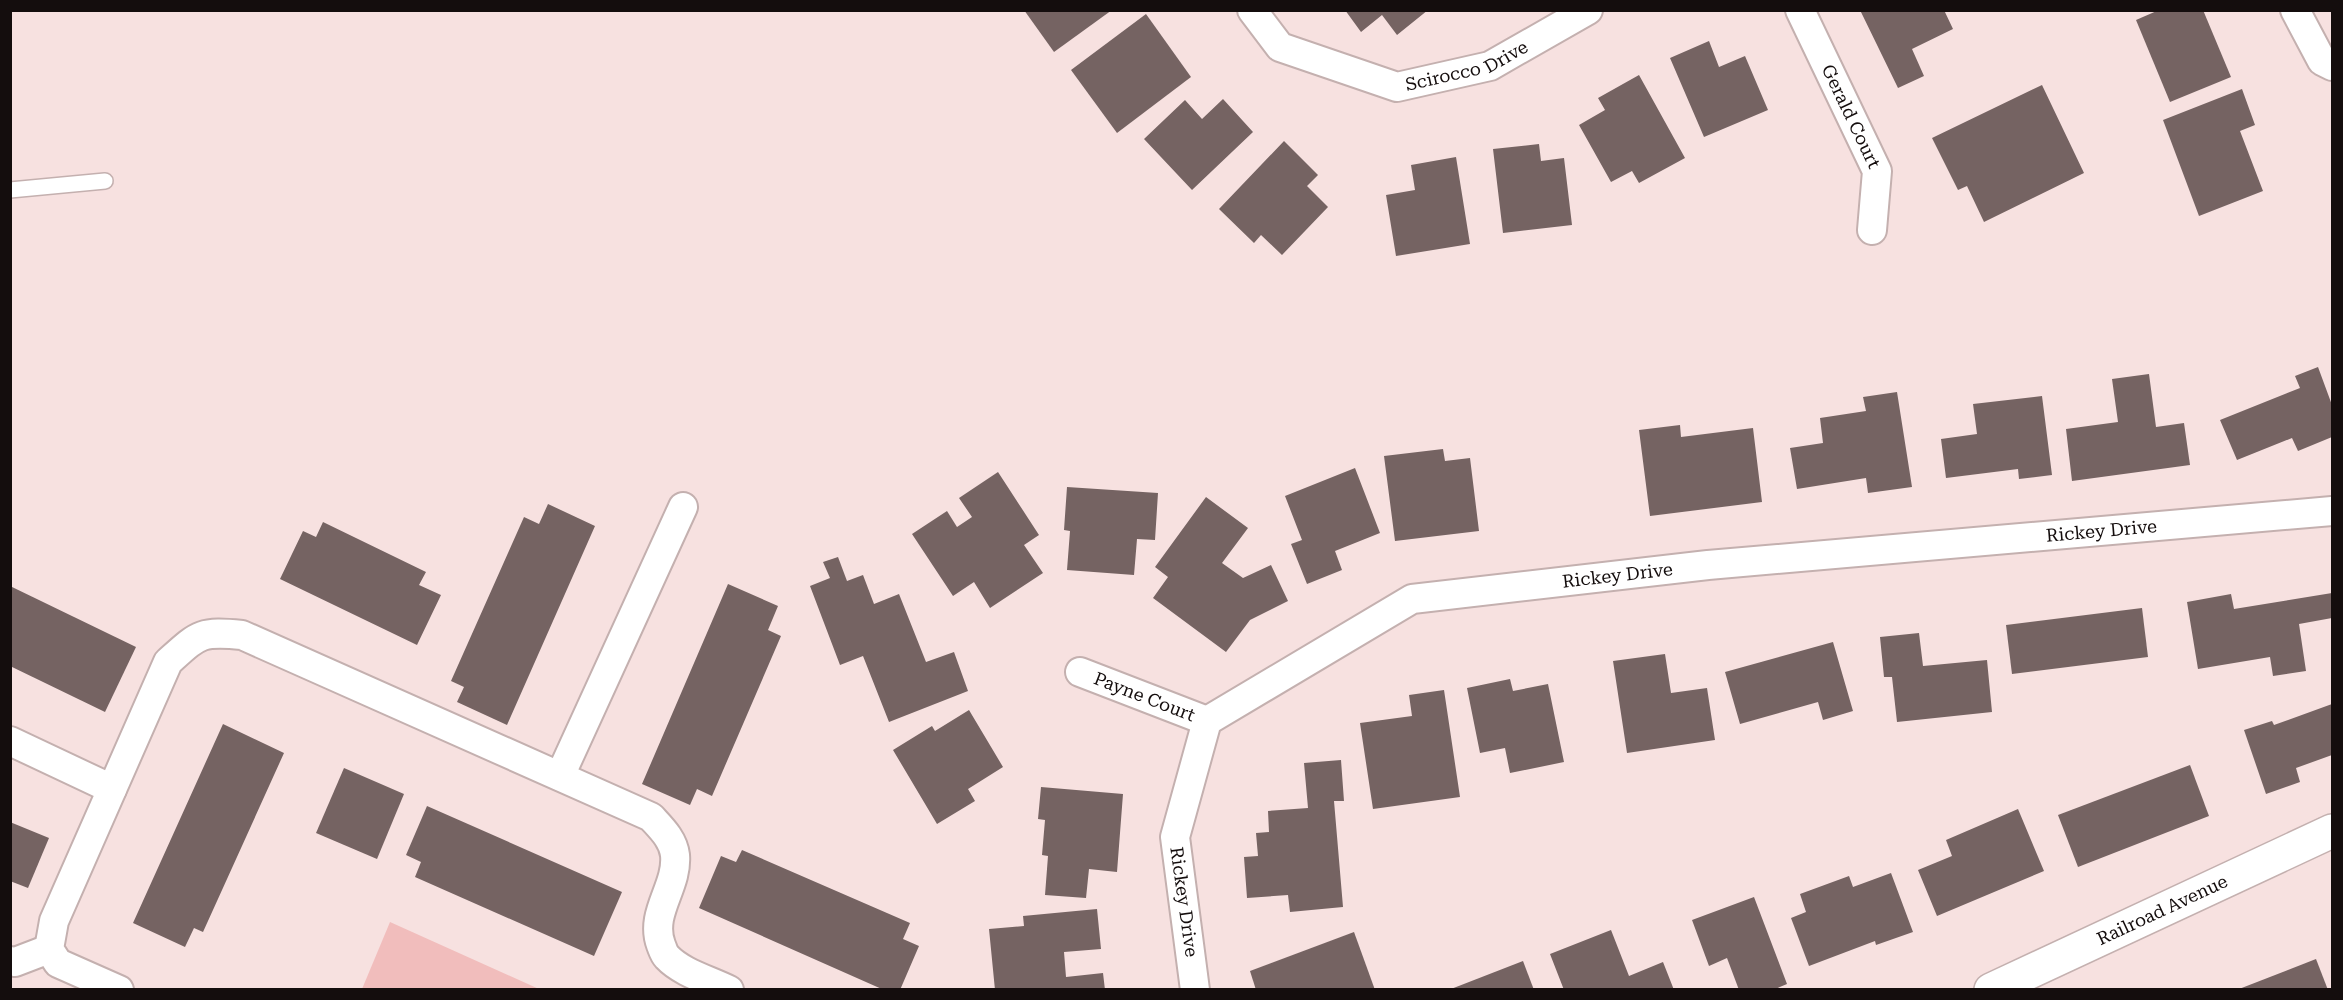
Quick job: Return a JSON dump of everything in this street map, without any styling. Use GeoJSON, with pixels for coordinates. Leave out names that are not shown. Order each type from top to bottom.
{"type":"FeatureCollection","features":[{"type":"Feature","properties":{"kind":"street","name":"Scirocco Drive"},"geometry":{"type":"LineString","coordinates":[[1252,10],[1280,47],[1397,87],[1490,66],[1588,10]]}},
{"type":"Feature","properties":{"kind":"street","name":"Gerald Court"},"geometry":{"type":"LineString","coordinates":[[1800,10],[1877,171],[1872,230]]}},
{"type":"Feature","properties":{"kind":"street"},"geometry":{"type":"LineString","coordinates":[[2295,10],[2322,61],[2332,66]]}},
{"type":"Feature","properties":{"kind":"street"},"geometry":{"type":"LineString","coordinates":[[560,776],[683,507]]}},
{"type":"Feature","properties":{"kind":"street","name":"Rickey Drive"},"geometry":{"type":"LineString","coordinates":[[1195,990],[1175,837],[1207,722],[1412,599],[1708,565],[2332,511]]}},
{"type":"Feature","properties":{"kind":"street"},"geometry":{"type":"LineString","coordinates":[[118,990],[58,963],[49,949],[54,921],[168,662],[194,638],[214,632],[242,635],[651,817],[667,833],[675,855],[672,878],[658,916],[658,937],[665,956],[676,965],[729,990]]}},
{"type":"Feature","properties":{"kind":"street","name":"Payne Court"},"geometry":{"type":"LineString","coordinates":[[1080,672],[1207,722]]}},
{"type":"Feature","properties":{"kind":"street"},"geometry":{"type":"LineString","coordinates":[[10,741],[112,789]]}},
{"type":"Feature","properties":{"kind":"street","name":"Railroad Avenue"},"geometry":{"type":"LineString","coordinates":[[1990,990],[2332,831]]}},
{"type":"Feature","properties":{"kind":"street"},"geometry":{"type":"LineString","coordinates":[[12,964],[49,949]]}},
{"type":"Feature","properties":{"kind":"lane"},"geometry":{"type":"LineString","coordinates":[[10,190],[105,181]]}},
{"type":"Feature","properties":{"kind":"shaded area"},"geometry":{"type":"Polygon","coordinates":[[[390,922],[539,989],[362,989],[390,922]]]}},
{"type":"Feature","properties":{"kind":"building"},"geometry":{"type":"Polygon","coordinates":[[[1024,10],[1112,10],[1054,52],[1024,10]]]}},
{"type":"Feature","properties":{"kind":"building"},"geometry":{"type":"Polygon","coordinates":[[[1345,10],[1428,10],[1397,35],[1382,15],[1361,32],[1345,10]]]}},
{"type":"Feature","properties":{"kind":"building"},"geometry":{"type":"Polygon","coordinates":[[[1860,10],[1944,10],[1953,29],[1912,49],[1924,76],[1898,88],[1860,10]]]}},
{"type":"Feature","properties":{"kind":"building"},"geometry":{"type":"Polygon","coordinates":[[[2159,10],[2203,10],[2231,77],[2170,102],[2136,20],[2159,10]]]}},
{"type":"Feature","properties":{"kind":"building"},"geometry":{"type":"Polygon","coordinates":[[[1146,14],[1191,77],[1117,133],[1071,70],[1146,14]]]}},
{"type":"Feature","properties":{"kind":"building"},"geometry":{"type":"Polygon","coordinates":[[[1709,41],[1719,67],[1745,56],[1768,110],[1704,137],[1670,58],[1709,41]]]}},
{"type":"Feature","properties":{"kind":"building"},"geometry":{"type":"Polygon","coordinates":[[[1639,75],[1685,158],[1639,183],[1632,171],[1611,182],[1579,125],[1605,110],[1598,98],[1639,75]]]}},
{"type":"Feature","properties":{"kind":"building"},"geometry":{"type":"Polygon","coordinates":[[[2042,85],[2084,173],[1984,222],[1967,186],[1958,190],[1932,138],[2042,85]]]}},
{"type":"Feature","properties":{"kind":"building"},"geometry":{"type":"Polygon","coordinates":[[[2242,89],[2255,125],[2240,131],[2263,191],[2199,216],[2163,120],[2242,89]]]}},
{"type":"Feature","properties":{"kind":"building"},"geometry":{"type":"Polygon","coordinates":[[[1223,99],[1253,132],[1192,190],[1144,139],[1185,100],[1202,119],[1223,99]]]}},
{"type":"Feature","properties":{"kind":"building"},"geometry":{"type":"Polygon","coordinates":[[[1284,141],[1318,175],[1307,186],[1328,207],[1282,255],[1261,235],[1254,243],[1219,209],[1284,141]]]}},
{"type":"Feature","properties":{"kind":"building"},"geometry":{"type":"Polygon","coordinates":[[[1539,144],[1541,161],[1564,158],[1572,225],[1503,233],[1493,149],[1539,144]]]}},
{"type":"Feature","properties":{"kind":"building"},"geometry":{"type":"Polygon","coordinates":[[[1456,157],[1470,244],[1396,256],[1386,195],[1415,190],[1411,165],[1456,157]]]}},
{"type":"Feature","properties":{"kind":"building"},"geometry":{"type":"Polygon","coordinates":[[[2318,367],[2332,405],[2332,437],[2298,451],[2292,438],[2237,460],[2220,420],[2300,388],[2295,376],[2318,367]]]}},
{"type":"Feature","properties":{"kind":"building"},"geometry":{"type":"Polygon","coordinates":[[[2149,374],[2156,427],[2184,423],[2190,465],[2072,481],[2066,429],[2118,422],[2112,379],[2149,374]]]}},
{"type":"Feature","properties":{"kind":"building"},"geometry":{"type":"Polygon","coordinates":[[[1897,392],[1912,487],[1868,493],[1866,478],[1797,489],[1790,448],[1823,443],[1820,418],[1866,411],[1863,397],[1897,392]]]}},
{"type":"Feature","properties":{"kind":"building"},"geometry":{"type":"Polygon","coordinates":[[[2042,396],[2052,475],[2019,479],[2018,469],[1946,478],[1941,439],[1977,434],[1973,404],[2042,396]]]}},
{"type":"Feature","properties":{"kind":"building"},"geometry":{"type":"Polygon","coordinates":[[[1680,425],[1681,437],[1753,428],[1762,502],[1650,516],[1639,430],[1680,425]]]}},
{"type":"Feature","properties":{"kind":"building"},"geometry":{"type":"Polygon","coordinates":[[[1443,449],[1445,461],[1470,458],[1479,531],[1395,541],[1384,456],[1443,449]]]}},
{"type":"Feature","properties":{"kind":"building"},"geometry":{"type":"Polygon","coordinates":[[[1355,468],[1380,533],[1335,551],[1342,570],[1307,584],[1291,544],[1302,540],[1285,496],[1355,468]]]}},
{"type":"Feature","properties":{"kind":"building"},"geometry":{"type":"Polygon","coordinates":[[[998,472],[1039,535],[1024,545],[1043,573],[990,608],[974,582],[953,596],[912,534],[947,511],[957,527],[972,517],[959,498],[998,472]]]}},
{"type":"Feature","properties":{"kind":"building"},"geometry":{"type":"Polygon","coordinates":[[[1067,487],[1158,493],[1155,540],[1137,539],[1134,575],[1067,570],[1070,531],[1064,530],[1067,487]]]}},
{"type":"Feature","properties":{"kind":"building"},"geometry":{"type":"Polygon","coordinates":[[[1206,497],[1248,528],[1222,563],[1243,578],[1271,565],[1288,601],[1250,620],[1226,652],[1153,598],[1168,577],[1155,567],[1206,497]]]}},
{"type":"Feature","properties":{"kind":"building"},"geometry":{"type":"Polygon","coordinates":[[[548,504],[595,526],[507,725],[457,702],[464,687],[451,681],[524,517],[539,524],[548,504]]]}},
{"type":"Feature","properties":{"kind":"building"},"geometry":{"type":"Polygon","coordinates":[[[323,522],[426,572],[419,585],[441,595],[417,645],[280,579],[303,531],[316,537],[323,522]]]}},
{"type":"Feature","properties":{"kind":"building"},"geometry":{"type":"Polygon","coordinates":[[[838,557],[847,581],[863,575],[874,604],[899,594],[926,662],[954,652],[968,691],[889,722],[863,656],[840,665],[810,586],[830,578],[823,562],[838,557]]]}},
{"type":"Feature","properties":{"kind":"building"},"geometry":{"type":"Polygon","coordinates":[[[728,584],[778,606],[768,630],[781,636],[712,796],[697,789],[690,805],[642,784],[728,584]]]}},
{"type":"Feature","properties":{"kind":"building"},"geometry":{"type":"Polygon","coordinates":[[[10,586],[136,647],[105,712],[10,666],[10,586]]]}},
{"type":"Feature","properties":{"kind":"building"},"geometry":{"type":"Polygon","coordinates":[[[2332,593],[2332,618],[2299,624],[2306,671],[2273,676],[2270,657],[2198,669],[2187,602],[2231,594],[2234,609],[2332,593]]]}},
{"type":"Feature","properties":{"kind":"building"},"geometry":{"type":"Polygon","coordinates":[[[2142,608],[2148,657],[2012,674],[2006,625],[2142,608]]]}},
{"type":"Feature","properties":{"kind":"building"},"geometry":{"type":"Polygon","coordinates":[[[1919,633],[1923,666],[1987,660],[1992,712],[1897,722],[1892,677],[1884,677],[1880,637],[1919,633]]]}},
{"type":"Feature","properties":{"kind":"building"},"geometry":{"type":"Polygon","coordinates":[[[1833,642],[1853,711],[1823,720],[1818,702],[1740,724],[1725,672],[1833,642]]]}},
{"type":"Feature","properties":{"kind":"building"},"geometry":{"type":"Polygon","coordinates":[[[1665,654],[1671,693],[1707,688],[1715,740],[1627,753],[1613,661],[1665,654]]]}},
{"type":"Feature","properties":{"kind":"building"},"geometry":{"type":"Polygon","coordinates":[[[1510,679],[1513,691],[1548,684],[1564,762],[1510,773],[1505,748],[1480,753],[1467,688],[1510,679]]]}},
{"type":"Feature","properties":{"kind":"building"},"geometry":{"type":"Polygon","coordinates":[[[1444,690],[1460,797],[1373,809],[1360,723],[1412,716],[1409,695],[1444,690]]]}},
{"type":"Feature","properties":{"kind":"building"},"geometry":{"type":"Polygon","coordinates":[[[2332,704],[2332,755],[2296,768],[2300,782],[2266,794],[2244,730],[2272,721],[2274,725],[2332,704]]]}},
{"type":"Feature","properties":{"kind":"building"},"geometry":{"type":"Polygon","coordinates":[[[969,710],[1003,767],[968,789],[975,801],[937,824],[893,750],[932,726],[935,731],[969,710]]]}},
{"type":"Feature","properties":{"kind":"building"},"geometry":{"type":"Polygon","coordinates":[[[223,724],[284,753],[203,932],[194,928],[185,947],[133,923],[223,724]]]}},
{"type":"Feature","properties":{"kind":"building"},"geometry":{"type":"Polygon","coordinates":[[[1341,760],[1344,801],[1334,801],[1343,907],[1290,912],[1288,895],[1247,898],[1244,857],[1258,856],[1256,833],[1269,832],[1268,811],[1308,808],[1304,763],[1341,760]]]}},
{"type":"Feature","properties":{"kind":"building"},"geometry":{"type":"Polygon","coordinates":[[[2190,765],[2209,816],[2078,867],[2058,815],[2190,765]]]}},
{"type":"Feature","properties":{"kind":"building"},"geometry":{"type":"Polygon","coordinates":[[[344,768],[404,794],[377,859],[316,833],[344,768]]]}},
{"type":"Feature","properties":{"kind":"building"},"geometry":{"type":"Polygon","coordinates":[[[1041,787],[1123,794],[1117,872],[1089,869],[1086,898],[1045,895],[1048,856],[1042,855],[1045,820],[1038,819],[1041,787]]]}},
{"type":"Feature","properties":{"kind":"building"},"geometry":{"type":"Polygon","coordinates":[[[427,806],[622,892],[594,956],[415,877],[421,862],[406,855],[427,806]]]}},
{"type":"Feature","properties":{"kind":"building"},"geometry":{"type":"Polygon","coordinates":[[[2018,809],[2044,871],[1937,916],[1918,870],[1952,856],[1946,840],[2018,809]]]}},
{"type":"Feature","properties":{"kind":"building"},"geometry":{"type":"Polygon","coordinates":[[[10,822],[49,838],[28,888],[10,881],[10,822]]]}},
{"type":"Feature","properties":{"kind":"building"},"geometry":{"type":"Polygon","coordinates":[[[742,850],[910,923],[903,939],[919,946],[900,990],[884,990],[699,908],[721,856],[736,862],[742,850]]]}},
{"type":"Feature","properties":{"kind":"building"},"geometry":{"type":"Polygon","coordinates":[[[1891,873],[1913,932],[1876,945],[1875,941],[1809,966],[1791,918],[1806,912],[1800,894],[1849,876],[1853,887],[1891,873]]]}},
{"type":"Feature","properties":{"kind":"building"},"geometry":{"type":"Polygon","coordinates":[[[1754,897],[1787,984],[1773,990],[1739,990],[1727,958],[1709,966],[1692,920],[1754,897]]]}},
{"type":"Feature","properties":{"kind":"building"},"geometry":{"type":"Polygon","coordinates":[[[1097,909],[1101,949],[1064,952],[1066,977],[1103,973],[1105,990],[995,990],[989,929],[1024,926],[1023,916],[1097,909]]]}},
{"type":"Feature","properties":{"kind":"building"},"geometry":{"type":"Polygon","coordinates":[[[1611,930],[1629,976],[1663,962],[1674,990],[1564,990],[1550,954],[1611,930]]]}},
{"type":"Feature","properties":{"kind":"building"},"geometry":{"type":"Polygon","coordinates":[[[1354,932],[1375,990],[1256,990],[1250,971],[1354,932]]]}},
{"type":"Feature","properties":{"kind":"building"},"geometry":{"type":"Polygon","coordinates":[[[2316,959],[2328,990],[2239,990],[2239,989],[2316,959]]]}},
{"type":"Feature","properties":{"kind":"building"},"geometry":{"type":"Polygon","coordinates":[[[1523,961],[1534,990],[1451,990],[1451,989],[1523,961]]]}}]}
